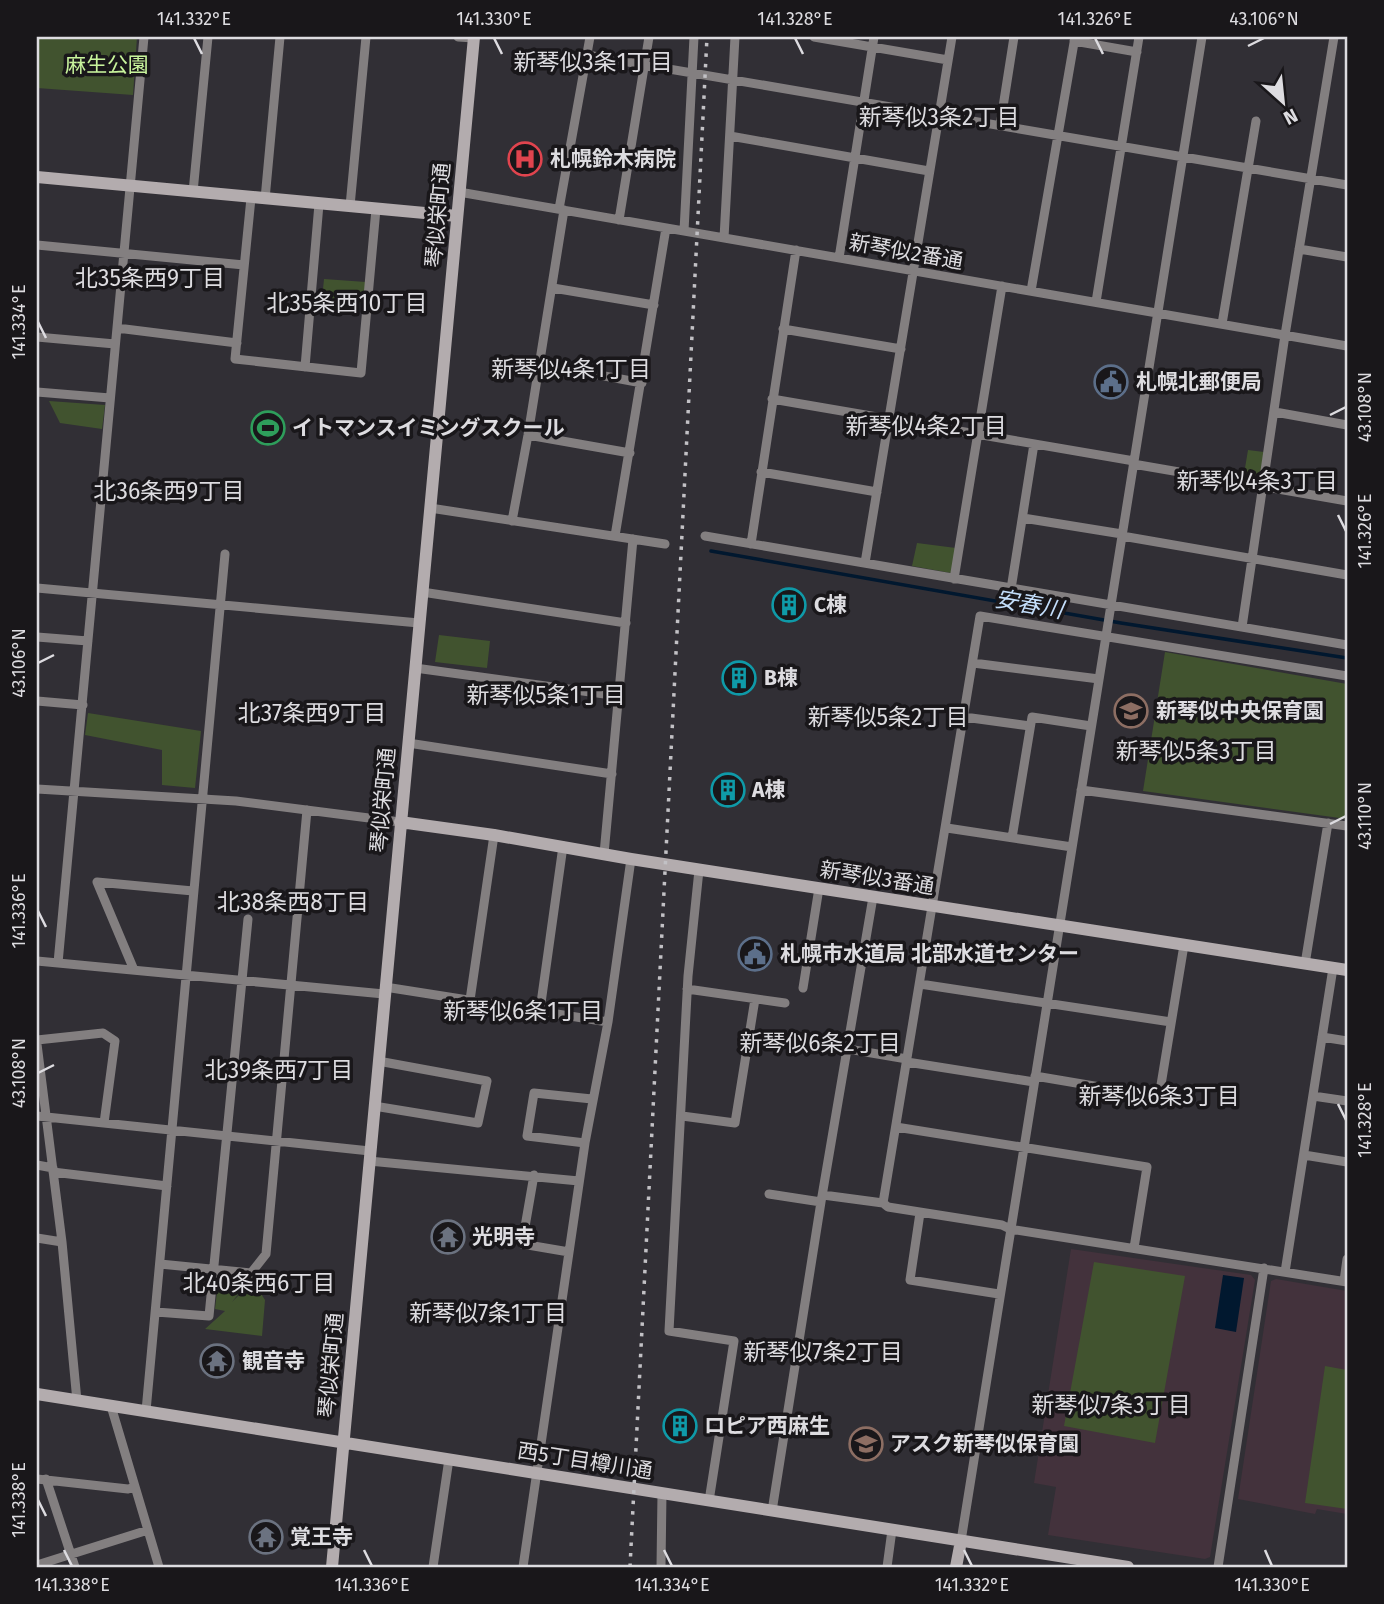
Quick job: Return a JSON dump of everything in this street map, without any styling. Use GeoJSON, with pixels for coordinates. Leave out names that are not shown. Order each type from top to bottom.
{"type":"FeatureCollection","features":[{"type":"Feature","properties":{"kind":"main road","name":"琴似栄町通"},"geometry":{"type":"LineString","coordinates":[[332,1567],[474,37]]}},
{"type":"Feature","properties":{"kind":"main road"},"geometry":{"type":"LineString","coordinates":[[37,177],[457,216]]}},
{"type":"Feature","properties":{"kind":"main road","name":"新琴似3番通"},"geometry":{"type":"LineString","coordinates":[[400,822],[1347,970]]}},
{"type":"Feature","properties":{"kind":"main road","name":"西5丁目樽川通"},"geometry":{"type":"LineString","coordinates":[[37,1394],[1128,1567]]}},
{"type":"Feature","properties":{"kind":"main road"},"geometry":{"type":"LineString","coordinates":[[956,1567],[961,1541]]}},
{"type":"Feature","properties":{"kind":"street"},"geometry":{"type":"LineString","coordinates":[[58,963],[144,37]]}},
{"type":"Feature","properties":{"kind":"street"},"geometry":{"type":"LineString","coordinates":[[192,192],[208,37]]}},
{"type":"Feature","properties":{"kind":"street"},"geometry":{"type":"LineString","coordinates":[[265,199],[280,37]]}},
{"type":"Feature","properties":{"kind":"street"},"geometry":{"type":"LineString","coordinates":[[350,206],[366,37]]}},
{"type":"Feature","properties":{"kind":"street"},"geometry":{"type":"LineString","coordinates":[[458,37],[474,37]]}},
{"type":"Feature","properties":{"kind":"street"},"geometry":{"type":"LineString","coordinates":[[512,521],[553,288],[561,210],[590,37]]}},
{"type":"Feature","properties":{"kind":"street"},"geometry":{"type":"LineString","coordinates":[[619,220],[649,37]]}},
{"type":"Feature","properties":{"kind":"street"},"geometry":{"type":"LineString","coordinates":[[684,231],[694,37]]}},
{"type":"Feature","properties":{"kind":"street"},"geometry":{"type":"LineString","coordinates":[[724,238],[735,37]]}},
{"type":"Feature","properties":{"kind":"street"},"geometry":{"type":"LineString","coordinates":[[814,37],[873,42],[948,60]]}},
{"type":"Feature","properties":{"kind":"street"},"geometry":{"type":"LineString","coordinates":[[865,564],[952,37]]}},
{"type":"Feature","properties":{"kind":"street"},"geometry":{"type":"LineString","coordinates":[[1000,126],[1014,37]]}},
{"type":"Feature","properties":{"kind":"street"},"geometry":{"type":"LineString","coordinates":[[1096,302],[1139,37]]}},
{"type":"Feature","properties":{"kind":"street"},"geometry":{"type":"LineString","coordinates":[[961,1541],[1202,37]]}},
{"type":"Feature","properties":{"kind":"street"},"geometry":{"type":"LineString","coordinates":[[1242,627],[1285,335],[1334,37]]}},
{"type":"Feature","properties":{"kind":"street"},"geometry":{"type":"LineString","coordinates":[[1031,291],[1075,39],[1137,52]]}},
{"type":"Feature","properties":{"kind":"street"},"geometry":{"type":"LineString","coordinates":[[839,258],[873,42]]}},
{"type":"Feature","properties":{"kind":"street"},"geometry":{"type":"LineString","coordinates":[[587,55],[1347,186]]}},
{"type":"Feature","properties":{"kind":"street"},"geometry":{"type":"LineString","coordinates":[[1222,324],[1256,121]]}},
{"type":"Feature","properties":{"kind":"street"},"geometry":{"type":"LineString","coordinates":[[730,136],[929,171]]}},
{"type":"Feature","properties":{"kind":"street","name":"新琴似2番通"},"geometry":{"type":"LineString","coordinates":[[459,192],[1347,346]]}},
{"type":"Feature","properties":{"kind":"street"},"geometry":{"type":"LineString","coordinates":[[251,198],[235,359],[361,373],[376,209]]}},
{"type":"Feature","properties":{"kind":"street"},"geometry":{"type":"LineString","coordinates":[[305,367],[319,204]]}},
{"type":"Feature","properties":{"kind":"street"},"geometry":{"type":"LineString","coordinates":[[615,537],[666,228]]}},
{"type":"Feature","properties":{"kind":"street"},"geometry":{"type":"LineString","coordinates":[[37,245],[244,265]]}},
{"type":"Feature","properties":{"kind":"street"},"geometry":{"type":"LineString","coordinates":[[1299,249],[1347,257]]}},
{"type":"Feature","properties":{"kind":"street"},"geometry":{"type":"LineString","coordinates":[[751,544],[796,250]]}},
{"type":"Feature","properties":{"kind":"street"},"geometry":{"type":"LineString","coordinates":[[954,579],[1002,286]]}},
{"type":"Feature","properties":{"kind":"street"},"geometry":{"type":"LineString","coordinates":[[553,288],[654,305]]}},
{"type":"Feature","properties":{"kind":"street"},"geometry":{"type":"LineString","coordinates":[[117,328],[237,343]]}},
{"type":"Feature","properties":{"kind":"street"},"geometry":{"type":"LineString","coordinates":[[783,329],[901,349]]}},
{"type":"Feature","properties":{"kind":"street"},"geometry":{"type":"LineString","coordinates":[[37,337],[115,344]]}},
{"type":"Feature","properties":{"kind":"street"},"geometry":{"type":"LineString","coordinates":[[540,364],[642,383]]}},
{"type":"Feature","properties":{"kind":"street"},"geometry":{"type":"LineString","coordinates":[[37,392],[110,398]]}},
{"type":"Feature","properties":{"kind":"street"},"geometry":{"type":"LineString","coordinates":[[772,399],[1347,501]]}},
{"type":"Feature","properties":{"kind":"street"},"geometry":{"type":"LineString","coordinates":[[1275,412],[1347,425]]}},
{"type":"Feature","properties":{"kind":"street"},"geometry":{"type":"LineString","coordinates":[[528,435],[630,453]]}},
{"type":"Feature","properties":{"kind":"street"},"geometry":{"type":"LineString","coordinates":[[1011,589],[1034,444]]}},
{"type":"Feature","properties":{"kind":"street"},"geometry":{"type":"LineString","coordinates":[[761,472],[877,492]]}},
{"type":"Feature","properties":{"kind":"street"},"geometry":{"type":"LineString","coordinates":[[430,508],[665,544]]}},
{"type":"Feature","properties":{"kind":"street"},"geometry":{"type":"LineString","coordinates":[[1023,518],[1347,575]]}},
{"type":"Feature","properties":{"kind":"street"},"geometry":{"type":"LineString","coordinates":[[705,536],[1011,589],[1110,610],[1242,627],[1347,645]]}},
{"type":"Feature","properties":{"kind":"street"},"geometry":{"type":"LineString","coordinates":[[604,854],[634,539]]}},
{"type":"Feature","properties":{"kind":"street"},"geometry":{"type":"LineString","coordinates":[[146,1411],[225,554]]}},
{"type":"Feature","properties":{"kind":"street"},"geometry":{"type":"LineString","coordinates":[[37,588],[419,623]]}},
{"type":"Feature","properties":{"kind":"street"},"geometry":{"type":"LineString","coordinates":[[422,592],[626,623]]}},
{"type":"Feature","properties":{"kind":"street"},"geometry":{"type":"LineString","coordinates":[[883,1203],[980,616],[1106,633],[1347,676]]}},
{"type":"Feature","properties":{"kind":"street"},"geometry":{"type":"LineString","coordinates":[[37,637],[88,641]]}},
{"type":"Feature","properties":{"kind":"street"},"geometry":{"type":"LineString","coordinates":[[973,663],[1099,679]]}},
{"type":"Feature","properties":{"kind":"street"},"geometry":{"type":"LineString","coordinates":[[415,668],[619,696]]}},
{"type":"Feature","properties":{"kind":"street"},"geometry":{"type":"LineString","coordinates":[[37,701],[83,705]]}},
{"type":"Feature","properties":{"kind":"street"},"geometry":{"type":"LineString","coordinates":[[964,717],[1030,726]]}},
{"type":"Feature","properties":{"kind":"street"},"geometry":{"type":"LineString","coordinates":[[1012,838],[1032,717],[1091,726]]}},
{"type":"Feature","properties":{"kind":"street"},"geometry":{"type":"LineString","coordinates":[[408,743],[612,774]]}},
{"type":"Feature","properties":{"kind":"street"},"geometry":{"type":"LineString","coordinates":[[37,789],[202,799],[400,822]]}},
{"type":"Feature","properties":{"kind":"street"},"geometry":{"type":"LineString","coordinates":[[1081,790],[1347,826]]}},
{"type":"Feature","properties":{"kind":"street"},"geometry":{"type":"LineString","coordinates":[[160,1264],[251,1273],[266,1254],[307,810]]}},
{"type":"Feature","properties":{"kind":"street"},"geometry":{"type":"LineString","coordinates":[[1305,964],[1328,823]]}},
{"type":"Feature","properties":{"kind":"street"},"geometry":{"type":"LineString","coordinates":[[947,828],[1072,847]]}},
{"type":"Feature","properties":{"kind":"street"},"geometry":{"type":"LineString","coordinates":[[470,1000],[494,835]]}},
{"type":"Feature","properties":{"kind":"street"},"geometry":{"type":"LineString","coordinates":[[540,1010],[563,846]]}},
{"type":"Feature","properties":{"kind":"street"},"geometry":{"type":"LineString","coordinates":[[523,1567],[579,1181],[608,1022],[631,859]]}},
{"type":"Feature","properties":{"kind":"street"},"geometry":{"type":"LineString","coordinates":[[699,870],[687,989],[669,1331],[734,1341],[709,1501]]}},
{"type":"Feature","properties":{"kind":"street"},"geometry":{"type":"LineString","coordinates":[[134,970],[97,882],[193,891]]}},
{"type":"Feature","properties":{"kind":"street"},"geometry":{"type":"LineString","coordinates":[[803,988],[819,888]]}},
{"type":"Feature","properties":{"kind":"street"},"geometry":{"type":"LineString","coordinates":[[772,1511],[873,897]]}},
{"type":"Feature","properties":{"kind":"street"},"geometry":{"type":"LineString","coordinates":[[156,1312],[209,1316],[248,919]]}},
{"type":"Feature","properties":{"kind":"street"},"geometry":{"type":"LineString","coordinates":[[848,1049],[1159,1097],[1184,945]]}},
{"type":"Feature","properties":{"kind":"street"},"geometry":{"type":"LineString","coordinates":[[37,961],[470,1000],[608,1022]]}},
{"type":"Feature","properties":{"kind":"street"},"geometry":{"type":"LineString","coordinates":[[1285,1272],[1333,968]]}},
{"type":"Feature","properties":{"kind":"street"},"geometry":{"type":"LineString","coordinates":[[920,984],[1171,1022]]}},
{"type":"Feature","properties":{"kind":"street"},"geometry":{"type":"LineString","coordinates":[[687,989],[785,1003]]}},
{"type":"Feature","properties":{"kind":"street"},"geometry":{"type":"LineString","coordinates":[[682,1116],[735,1123],[755,999]]}},
{"type":"Feature","properties":{"kind":"street"},"geometry":{"type":"LineString","coordinates":[[77,1401],[62,1242],[53,1170],[42,1117],[37,1042],[103,1033],[115,1041],[104,1123]]}},
{"type":"Feature","properties":{"kind":"street"},"geometry":{"type":"LineString","coordinates":[[1322,1037],[1347,1041]]}},
{"type":"Feature","properties":{"kind":"street"},"geometry":{"type":"LineString","coordinates":[[374,1106],[478,1124],[487,1081],[378,1061]]}},
{"type":"Feature","properties":{"kind":"street"},"geometry":{"type":"LineString","coordinates":[[585,1143],[527,1136],[534,1093],[592,1099]]}},
{"type":"Feature","properties":{"kind":"street"},"geometry":{"type":"LineString","coordinates":[[1313,1096],[1347,1101]]}},
{"type":"Feature","properties":{"kind":"street"},"geometry":{"type":"LineString","coordinates":[[42,1117],[276,1141],[369,1156],[579,1181]]}},
{"type":"Feature","properties":{"kind":"street"},"geometry":{"type":"LineString","coordinates":[[896,1127],[1147,1167],[1134,1248]]}},
{"type":"Feature","properties":{"kind":"street"},"geometry":{"type":"LineString","coordinates":[[1304,1155],[1347,1163]]}},
{"type":"Feature","properties":{"kind":"street"},"geometry":{"type":"LineString","coordinates":[[37,1165],[53,1170],[167,1186]]}},
{"type":"Feature","properties":{"kind":"street"},"geometry":{"type":"LineString","coordinates":[[534,1175],[522,1244],[569,1252]]}},
{"type":"Feature","properties":{"kind":"street"},"geometry":{"type":"LineString","coordinates":[[769,1194],[883,1203],[888,1207],[1002,1225],[1010,1229],[1345,1281],[1347,1259]]}},
{"type":"Feature","properties":{"kind":"street"},"geometry":{"type":"LineString","coordinates":[[920,1213],[910,1280],[999,1294]]}},
{"type":"Feature","properties":{"kind":"street"},"geometry":{"type":"LineString","coordinates":[[37,1238],[62,1242]]}},
{"type":"Feature","properties":{"kind":"street"},"geometry":{"type":"LineString","coordinates":[[1218,1567],[1264,1268]]}},
{"type":"Feature","properties":{"kind":"street"},"geometry":{"type":"LineString","coordinates":[[111,1406],[159,1567]]}},
{"type":"Feature","properties":{"kind":"street"},"geometry":{"type":"LineString","coordinates":[[433,1567],[449,1460]]}},
{"type":"Feature","properties":{"kind":"street"},"geometry":{"type":"LineString","coordinates":[[75,1567],[42,1479],[135,1488]]}},
{"type":"Feature","properties":{"kind":"street"},"geometry":{"type":"LineString","coordinates":[[662,1493],[662,1567]]}},
{"type":"Feature","properties":{"kind":"street"},"geometry":{"type":"LineString","coordinates":[[37,1565],[148,1530]]}},
{"type":"Feature","properties":{"kind":"street"},"geometry":{"type":"LineString","coordinates":[[887,1567],[892,1530]]}},
{"type":"Feature","properties":{"kind":"shaded area"},"geometry":{"type":"Polygon","coordinates":[[[1071,1249],[1251,1275],[1255,1280],[1210,1557],[1205,1559],[1048,1535],[1056,1487],[1034,1483],[1071,1249]]]}},
{"type":"Feature","properties":{"kind":"shaded area"},"geometry":{"type":"Polygon","coordinates":[[[1276,1279],[1347,1291],[1347,1514],[1317,1509],[1315,1514],[1238,1499],[1271,1281],[1276,1279]]]}},
{"type":"Feature","properties":{"kind":"green space","name":"麻生公園"},"geometry":{"type":"Polygon","coordinates":[[[37,37],[137,37],[133,95],[37,88],[37,37]]]}},
{"type":"Feature","properties":{"kind":"green space"},"geometry":{"type":"Polygon","coordinates":[[[324,279],[366,282],[363,303],[322,299],[324,279]]]}},
{"type":"Feature","properties":{"kind":"green space"},"geometry":{"type":"Polygon","coordinates":[[[49,401],[105,405],[102,429],[60,423],[49,401]]]}},
{"type":"Feature","properties":{"kind":"green space"},"geometry":{"type":"Polygon","coordinates":[[[1248,450],[1264,452],[1260,477],[1244,474],[1248,450]]]}},
{"type":"Feature","properties":{"kind":"green space"},"geometry":{"type":"Polygon","coordinates":[[[917,543],[956,548],[951,573],[912,566],[917,543]]]}},
{"type":"Feature","properties":{"kind":"green space"},"geometry":{"type":"Polygon","coordinates":[[[439,635],[490,641],[487,668],[435,662],[439,635]]]}},
{"type":"Feature","properties":{"kind":"green space"},"geometry":{"type":"Polygon","coordinates":[[[1165,652],[1347,684],[1347,819],[1143,791],[1165,652]]]}},
{"type":"Feature","properties":{"kind":"green space"},"geometry":{"type":"Polygon","coordinates":[[[88,713],[201,731],[195,788],[162,785],[162,750],[85,735],[88,713]]]}},
{"type":"Feature","properties":{"kind":"green space"},"geometry":{"type":"Polygon","coordinates":[[[1094,1262],[1185,1276],[1155,1443],[1064,1426],[1094,1262]]]}},
{"type":"Feature","properties":{"kind":"green space"},"geometry":{"type":"Polygon","coordinates":[[[219,1274],[252,1277],[232,1302],[253,1281],[265,1300],[262,1336],[205,1329],[225,1311],[215,1309],[219,1274]]]}},
{"type":"Feature","properties":{"kind":"green space"},"geometry":{"type":"Polygon","coordinates":[[[1325,1366],[1347,1370],[1347,1509],[1305,1503],[1325,1366]]]}},
{"type":"Feature","properties":{"kind":"water"},"geometry":{"type":"Polygon","coordinates":[[[1223,1275],[1244,1278],[1236,1332],[1215,1328],[1223,1275]]]}},
{"type":"Feature","properties":{"kind":"waterway","name":"安春川"},"geometry":{"type":"LineString","coordinates":[[711,551],[1121,623],[1347,658]]}},
{"type":"Feature","properties":{"kind":"railway"},"geometry":{"type":"LineString","coordinates":[[630,1567],[707,37]]}},
{"type":"Feature","properties":{"kind":"place","name":"札幌鈴木病院"},"geometry":{"type":"Point","coordinates":[525,159]}},
{"type":"Feature","properties":{"kind":"place","name":"札幌北郵便局"},"geometry":{"type":"Point","coordinates":[1111,382]}},
{"type":"Feature","properties":{"kind":"place","name":"イトマンスイミングスクール"},"geometry":{"type":"Point","coordinates":[268,428]}},
{"type":"Feature","properties":{"kind":"place","name":"C棟"},"geometry":{"type":"Point","coordinates":[789,605]}},
{"type":"Feature","properties":{"kind":"place","name":"B棟"},"geometry":{"type":"Point","coordinates":[739,678]}},
{"type":"Feature","properties":{"kind":"place","name":"新琴似中央保育園"},"geometry":{"type":"Point","coordinates":[1131,711]}},
{"type":"Feature","properties":{"kind":"place","name":"A棟"},"geometry":{"type":"Point","coordinates":[728,790]}},
{"type":"Feature","properties":{"kind":"place","name":"札幌市水道局 北部水道センター"},"geometry":{"type":"Point","coordinates":[755,954]}},
{"type":"Feature","properties":{"kind":"place","name":"光明寺"},"geometry":{"type":"Point","coordinates":[448,1237]}},
{"type":"Feature","properties":{"kind":"place","name":"観音寺"},"geometry":{"type":"Point","coordinates":[217,1361]}},
{"type":"Feature","properties":{"kind":"place","name":"ロピア西麻生"},"geometry":{"type":"Point","coordinates":[680,1426]}},
{"type":"Feature","properties":{"kind":"place","name":"アスク新琴似保育園"},"geometry":{"type":"Point","coordinates":[866,1444]}},
{"type":"Feature","properties":{"kind":"place","name":"覚王寺"},"geometry":{"type":"Point","coordinates":[266,1537]}},
{"type":"Feature","properties":{"kind":"district","name":"新琴似3条1丁目"},"geometry":{"type":"Point","coordinates":[593,62]}},
{"type":"Feature","properties":{"kind":"district","name":"新琴似3条2丁目"},"geometry":{"type":"Point","coordinates":[939,117]}},
{"type":"Feature","properties":{"kind":"district","name":"北35条西9丁目"},"geometry":{"type":"Point","coordinates":[150,278]}},
{"type":"Feature","properties":{"kind":"district","name":"北35条西10丁目"},"geometry":{"type":"Point","coordinates":[347,303]}},
{"type":"Feature","properties":{"kind":"district","name":"新琴似4条1丁目"},"geometry":{"type":"Point","coordinates":[571,369]}},
{"type":"Feature","properties":{"kind":"district","name":"新琴似4条2丁目"},"geometry":{"type":"Point","coordinates":[926,426]}},
{"type":"Feature","properties":{"kind":"district","name":"新琴似4条3丁目"},"geometry":{"type":"Point","coordinates":[1257,481]}},
{"type":"Feature","properties":{"kind":"district","name":"北36条西9丁目"},"geometry":{"type":"Point","coordinates":[169,491]}},
{"type":"Feature","properties":{"kind":"district","name":"新琴似5条1丁目"},"geometry":{"type":"Point","coordinates":[546,695]}},
{"type":"Feature","properties":{"kind":"district","name":"北37条西9丁目"},"geometry":{"type":"Point","coordinates":[312,713]}},
{"type":"Feature","properties":{"kind":"district","name":"新琴似5条2丁目"},"geometry":{"type":"Point","coordinates":[888,717]}},
{"type":"Feature","properties":{"kind":"district","name":"新琴似5条3丁目"},"geometry":{"type":"Point","coordinates":[1196,751]}},
{"type":"Feature","properties":{"kind":"district","name":"北38条西8丁目"},"geometry":{"type":"Point","coordinates":[293,902]}},
{"type":"Feature","properties":{"kind":"district","name":"新琴似6条1丁目"},"geometry":{"type":"Point","coordinates":[523,1011]}},
{"type":"Feature","properties":{"kind":"district","name":"新琴似6条2丁目"},"geometry":{"type":"Point","coordinates":[820,1043]}},
{"type":"Feature","properties":{"kind":"district","name":"北39条西7丁目"},"geometry":{"type":"Point","coordinates":[279,1070]}},
{"type":"Feature","properties":{"kind":"district","name":"新琴似6条3丁目"},"geometry":{"type":"Point","coordinates":[1159,1096]}},
{"type":"Feature","properties":{"kind":"district","name":"北40条西6丁目"},"geometry":{"type":"Point","coordinates":[259,1283]}},
{"type":"Feature","properties":{"kind":"district","name":"新琴似7条1丁目"},"geometry":{"type":"Point","coordinates":[488,1313]}},
{"type":"Feature","properties":{"kind":"district","name":"新琴似7条2丁目"},"geometry":{"type":"Point","coordinates":[823,1352]}},
{"type":"Feature","properties":{"kind":"district","name":"新琴似7条3丁目"},"geometry":{"type":"Point","coordinates":[1111,1405]}}]}
